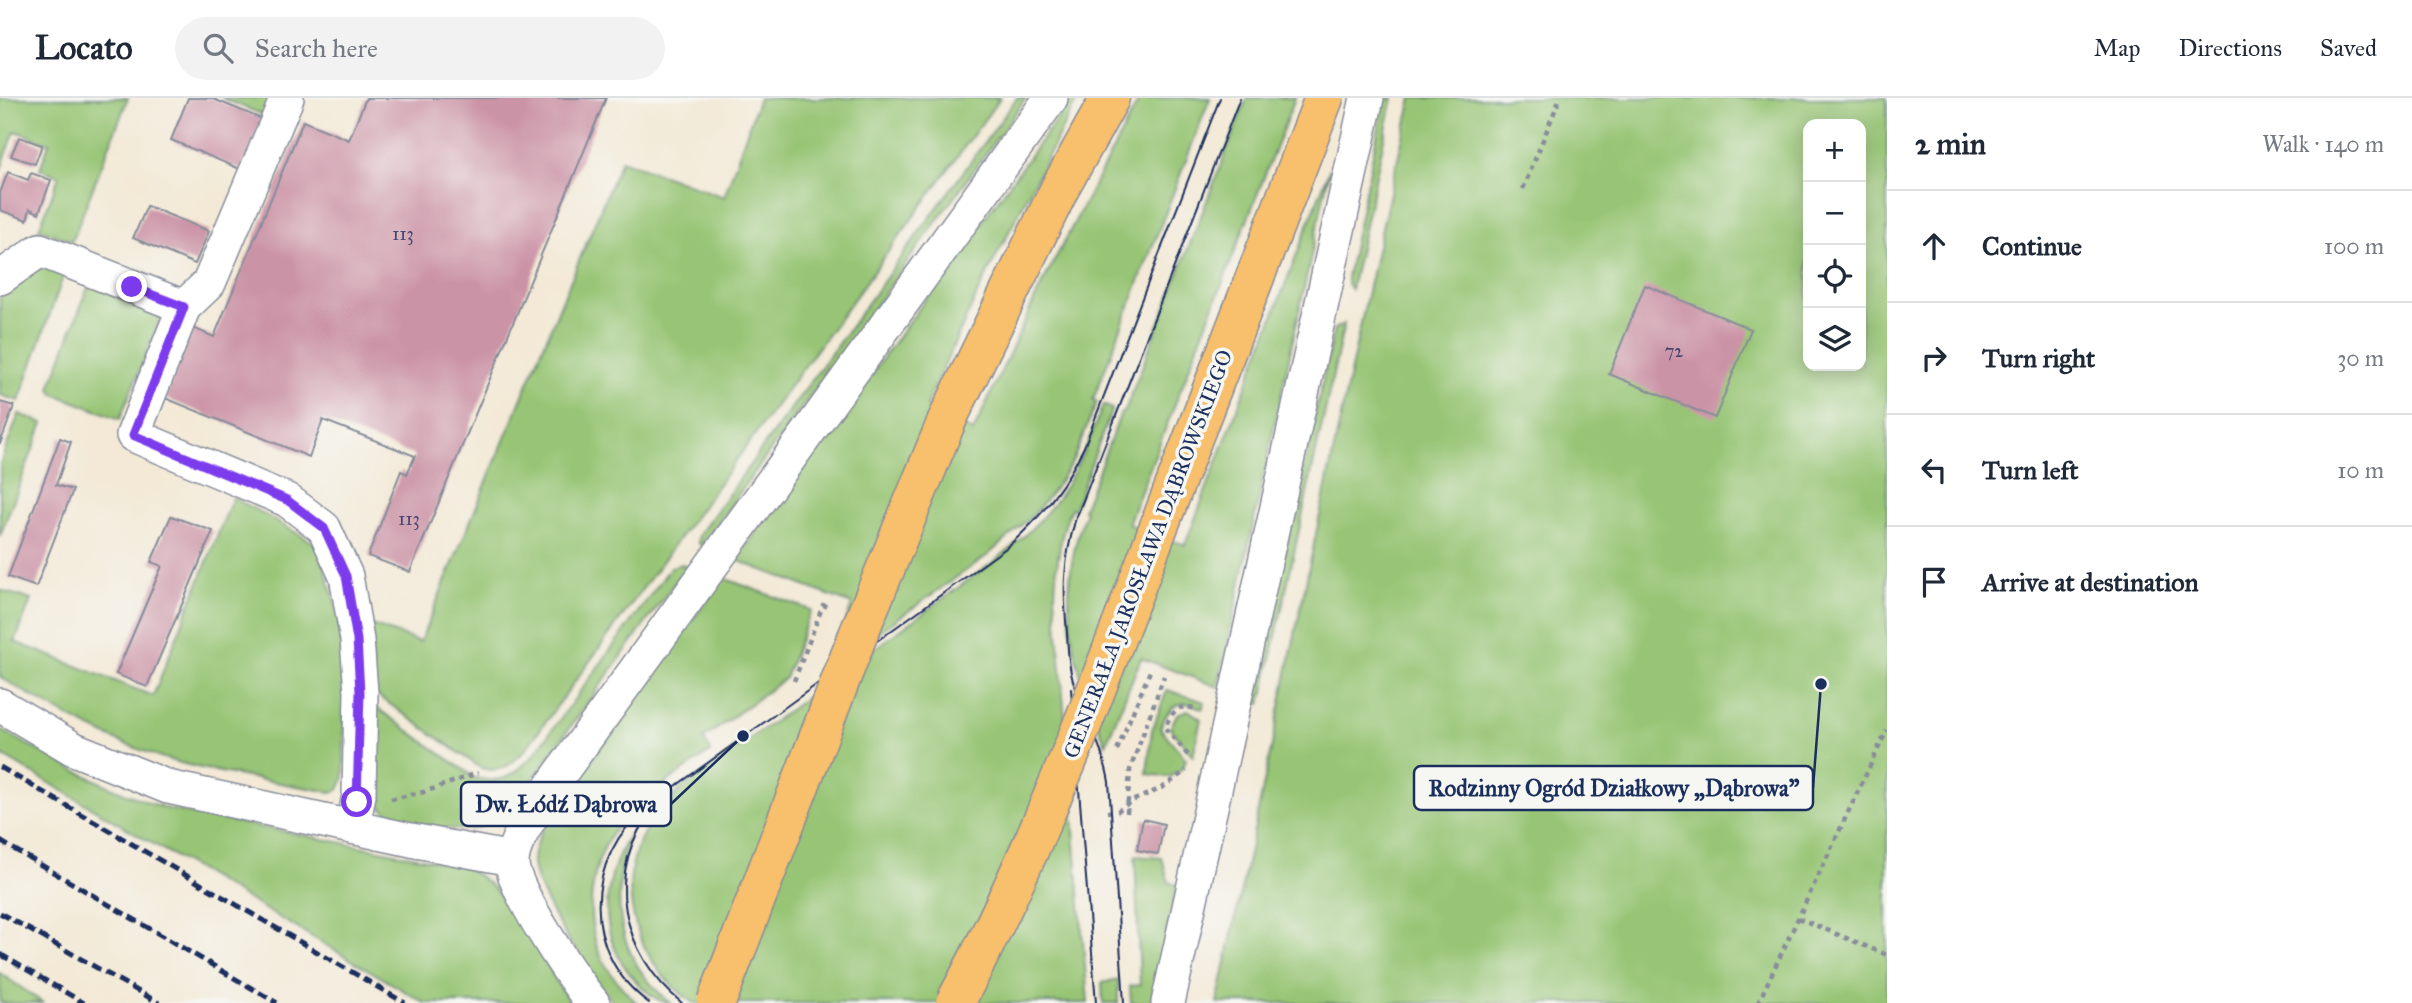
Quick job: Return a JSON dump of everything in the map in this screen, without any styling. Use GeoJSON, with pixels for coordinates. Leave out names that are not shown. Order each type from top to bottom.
{"type":"FeatureCollection","features":[{"type":"Feature","properties":{"kind":"main road"},"geometry":{"type":"LineString","coordinates":[[716,1003],[862,623],[948,418],[1060,188],[1110,98]]}},
{"type":"Feature","properties":{"kind":"main road","name":"GENERAŁA JAROSŁAWA DĄBROWSKIEGO"},"geometry":{"type":"LineString","coordinates":[[955,1003],[1043,819],[1100,682],[1324,98]]}},
{"type":"Feature","properties":{"kind":"lane"},"geometry":{"type":"LineString","coordinates":[[287,98],[208,283],[184,307],[133,435],[287,500],[324,528],[346,576],[357,640],[360,692],[359,795],[353,827]]}},
{"type":"Feature","properties":{"kind":"lane"},"geometry":{"type":"LineString","coordinates":[[593,1003],[516,883],[512,859],[522,835],[539,803],[1051,98]]}},
{"type":"Feature","properties":{"kind":"lane"},"geometry":{"type":"LineString","coordinates":[[1168,1003],[1367,98]]}},
{"type":"Feature","properties":{"kind":"lane"},"geometry":{"type":"LineString","coordinates":[[0,278],[40,250],[184,307]]}},
{"type":"Feature","properties":{"kind":"lane"},"geometry":{"type":"LineString","coordinates":[[0,705],[74,749],[168,787],[512,859]]}},
{"type":"Feature","properties":{"kind":"path"},"geometry":{"type":"LineString","coordinates":[[1523,189],[1560,98]]}},
{"type":"Feature","properties":{"kind":"path"},"geometry":{"type":"LineString","coordinates":[[794,681],[822,605]]}},
{"type":"Feature","properties":{"kind":"path"},"geometry":{"type":"LineString","coordinates":[[1116,750],[1150,671]]}},
{"type":"Feature","properties":{"kind":"path"},"geometry":{"type":"LineString","coordinates":[[1127,813],[1130,770],[1164,676]]}},
{"type":"Feature","properties":{"kind":"path"},"geometry":{"type":"LineString","coordinates":[[1190,757],[1165,728],[1170,715],[1177,708],[1193,707],[1200,712]]}},
{"type":"Feature","properties":{"kind":"path"},"geometry":{"type":"LineString","coordinates":[[1758,1003],[1887,730]]}},
{"type":"Feature","properties":{"kind":"path"},"geometry":{"type":"LineString","coordinates":[[1107,812],[1118,811],[1144,794],[1162,788],[1187,768]]}},
{"type":"Feature","properties":{"kind":"path"},"geometry":{"type":"LineString","coordinates":[[359,795],[394,799],[424,792],[478,773]]}},
{"type":"Feature","properties":{"kind":"path"},"geometry":{"type":"LineString","coordinates":[[1798,918],[1887,955]]}},
{"type":"Feature","properties":{"kind":"green space"},"geometry":{"type":"Polygon","coordinates":[[[0,98],[128,98],[72,241],[39,229],[59,176],[40,169],[49,143],[15,131],[0,171],[0,98]]]}},
{"type":"Feature","properties":{"kind":"green space"},"geometry":{"type":"Polygon","coordinates":[[[221,98],[273,98],[266,116],[221,98]]]}},
{"type":"Feature","properties":{"kind":"green space"},"geometry":{"type":"Polygon","coordinates":[[[759,98],[1000,98],[525,750],[500,769],[481,768],[374,693],[369,624],[420,642],[621,160],[724,197],[759,98]]]}},
{"type":"Feature","properties":{"kind":"green space"},"geometry":{"type":"Polygon","coordinates":[[[1017,98],[1026,98],[701,546],[698,542],[699,535],[1017,98]]]}},
{"type":"Feature","properties":{"kind":"green space"},"geometry":{"type":"Polygon","coordinates":[[[1072,98],[1078,98],[981,286],[926,405],[973,432],[1040,288],[1140,98],[1210,98],[1093,400],[1097,402],[1073,460],[1034,514],[988,555],[829,667],[852,604],[736,560],[1072,98]]]}},
{"type":"Feature","properties":{"kind":"green space"},"geometry":{"type":"Polygon","coordinates":[[[1247,98],[1295,98],[1128,524],[1185,545],[1330,168],[1218,687],[1141,658],[1106,744],[1084,686],[1071,629],[1070,572],[1076,542],[1086,511],[1083,510],[1121,413],[1124,413],[1247,98]]]}},
{"type":"Feature","properties":{"kind":"green space"},"geometry":{"type":"Polygon","coordinates":[[[1385,98],[1393,98],[1351,289],[1347,284],[1347,277],[1385,98]]]}},
{"type":"Feature","properties":{"kind":"green space"},"geometry":{"type":"Polygon","coordinates":[[[1412,98],[1887,98],[1887,1003],[1217,1003],[1412,98]]]}},
{"type":"Feature","properties":{"kind":"green space"},"geometry":{"type":"Polygon","coordinates":[[[39,264],[64,274],[19,401],[0,395],[0,291],[39,264]]]}},
{"type":"Feature","properties":{"kind":"green space"},"geometry":{"type":"Polygon","coordinates":[[[90,282],[163,311],[120,419],[54,394],[50,388],[90,282]]]}},
{"type":"Feature","properties":{"kind":"green space"},"geometry":{"type":"Polygon","coordinates":[[[1344,324],[1261,704],[1252,702],[1334,329],[1344,324]]]}},
{"type":"Feature","properties":{"kind":"green space"},"geometry":{"type":"Polygon","coordinates":[[[1103,405],[1112,409],[1064,529],[1057,563],[1055,596],[1088,1003],[694,1003],[674,988],[658,969],[645,948],[636,925],[631,901],[631,876],[636,852],[650,823],[685,786],[1014,545],[1061,494],[1083,454],[1103,405]]]}},
{"type":"Feature","properties":{"kind":"green space"},"geometry":{"type":"Polygon","coordinates":[[[19,414],[43,423],[0,536],[0,464],[19,414]]]}},
{"type":"Feature","properties":{"kind":"green space"},"geometry":{"type":"Polygon","coordinates":[[[233,497],[318,545],[337,609],[345,658],[344,778],[339,790],[330,792],[241,776],[163,758],[91,728],[0,677],[0,590],[31,600],[15,642],[153,696],[233,497]]]}},
{"type":"Feature","properties":{"kind":"green space"},"geometry":{"type":"Polygon","coordinates":[[[682,564],[687,566],[510,808],[479,827],[448,829],[403,819],[381,806],[373,785],[374,706],[475,778],[493,780],[507,777],[533,756],[671,567],[682,564]]]}},
{"type":"Feature","properties":{"kind":"green space"},"geometry":{"type":"Polygon","coordinates":[[[723,578],[811,610],[785,678],[703,739],[711,751],[636,807],[615,829],[606,844],[594,877],[591,913],[593,930],[600,955],[609,970],[637,1003],[614,1003],[578,955],[552,913],[535,875],[535,847],[551,817],[723,578]]]}},
{"type":"Feature","properties":{"kind":"green space"},"geometry":{"type":"Polygon","coordinates":[[[1167,690],[1205,702],[1202,709],[1187,703],[1176,705],[1163,720],[1160,728],[1186,759],[1183,768],[1170,777],[1147,774],[1152,730],[1167,690]]]}},
{"type":"Feature","properties":{"kind":"green space"},"geometry":{"type":"Polygon","coordinates":[[[1188,710],[1201,719],[1193,756],[1170,728],[1177,714],[1188,710]]]}},
{"type":"Feature","properties":{"kind":"green space"},"geometry":{"type":"Polygon","coordinates":[[[0,729],[103,784],[168,809],[462,866],[481,877],[511,908],[570,1003],[425,1003],[0,754],[0,729]]]}},
{"type":"Feature","properties":{"kind":"green space"},"geometry":{"type":"Polygon","coordinates":[[[629,834],[620,882],[622,926],[638,967],[671,1003],[656,998],[635,980],[622,963],[608,927],[608,890],[629,834]]]}},
{"type":"Feature","properties":{"kind":"green space"},"geometry":{"type":"Polygon","coordinates":[[[1135,856],[1162,858],[1169,883],[1177,885],[1151,1003],[1131,1003],[1130,986],[1140,985],[1135,856]]]}},
{"type":"Feature","properties":{"kind":"green space"},"geometry":{"type":"Polygon","coordinates":[[[0,973],[43,1003],[0,1003],[0,973]]]}},
{"type":"Feature","properties":{"kind":"green space"},"geometry":{"type":"Polygon","coordinates":[[[1118,979],[1118,1003],[1103,1003],[1102,983],[1118,979]]]}},
{"type":"Feature","properties":{"kind":"building"},"geometry":{"type":"Polygon","coordinates":[[[188,98],[211,98],[262,119],[242,170],[171,140],[188,98]]]}},
{"type":"Feature","properties":{"kind":"building"},"geometry":{"type":"Polygon","coordinates":[[[366,98],[606,98],[410,572],[368,556],[401,471],[407,474],[415,456],[323,420],[309,457],[165,398],[193,328],[214,337],[303,121],[349,140],[366,98]]]}},
{"type":"Feature","properties":{"kind":"building"},"geometry":{"type":"Polygon","coordinates":[[[19,137],[42,145],[35,164],[11,156],[19,137]]]}},
{"type":"Feature","properties":{"kind":"building"},"geometry":{"type":"Polygon","coordinates":[[[8,172],[28,180],[31,173],[51,180],[39,213],[30,209],[27,220],[0,210],[0,193],[8,172]]]}},
{"type":"Feature","properties":{"kind":"building"},"geometry":{"type":"Polygon","coordinates":[[[147,206],[209,231],[195,264],[133,238],[147,206]]]}},
{"type":"Feature","properties":{"kind":"building"},"geometry":{"type":"Polygon","coordinates":[[[1645,285],[1751,329],[1715,418],[1609,374],[1645,285]]]}},
{"type":"Feature","properties":{"kind":"building"},"geometry":{"type":"Polygon","coordinates":[[[0,402],[14,406],[0,444],[0,402]]]}},
{"type":"Feature","properties":{"kind":"building"},"geometry":{"type":"Polygon","coordinates":[[[60,438],[71,442],[56,485],[73,490],[36,587],[8,577],[60,438]]]}},
{"type":"Feature","properties":{"kind":"building"},"geometry":{"type":"Polygon","coordinates":[[[171,516],[213,531],[147,687],[116,674],[162,566],[151,562],[171,516]]]}},
{"type":"Feature","properties":{"kind":"building"},"geometry":{"type":"Polygon","coordinates":[[[1143,819],[1164,824],[1158,854],[1137,850],[1143,819]]]}},
{"type":"Feature","properties":{"kind":"tram line"},"geometry":{"type":"LineString","coordinates":[[649,1003],[627,982],[611,958],[601,932],[599,905],[602,878],[611,851],[627,827],[648,806],[1006,548],[1051,502],[1084,447],[1220,98]]}},
{"type":"Feature","properties":{"kind":"tram line"},"geometry":{"type":"LineString","coordinates":[[1124,1003],[1109,782],[1070,669],[1065,603],[1066,564],[1075,521],[1240,98]]}},
{"type":"Feature","properties":{"kind":"tram line"},"geometry":{"type":"LineString","coordinates":[[1071,689],[1096,1003]]}},
{"type":"Feature","properties":{"kind":"tram line"},"geometry":{"type":"LineString","coordinates":[[655,807],[638,831],[628,857],[624,884],[626,910],[633,936],[645,961],[661,983],[682,1003]]}},
{"type":"Feature","properties":{"kind":"railway"},"geometry":{"type":"LineString","coordinates":[[0,767],[405,1003]]}},
{"type":"Feature","properties":{"kind":"railway"},"geometry":{"type":"LineString","coordinates":[[0,841],[277,1003]]}},
{"type":"Feature","properties":{"kind":"railway"},"geometry":{"type":"LineString","coordinates":[[0,913],[159,1003]]}},
{"type":"Feature","properties":{"kind":"railway"},"geometry":{"type":"LineString","coordinates":[[0,954],[84,1003]]}},
{"type":"Feature","properties":{"kind":"place","name":"Rodzinny Ogród Działkowy „Dąbrowa”"},"geometry":{"type":"Point","coordinates":[1821,684]}},
{"type":"Feature","properties":{"kind":"place","name":"Dw. Łódź Dąbrowa"},"geometry":{"type":"Point","coordinates":[743,736]}},
{"type":"Feature","properties":{"kind":"route"},"geometry":{"type":"LineString","coordinates":[[132,287],[184,307],[133,435],[287,500],[324,528],[346,576],[357,640],[360,692],[357,802]]}}]}
